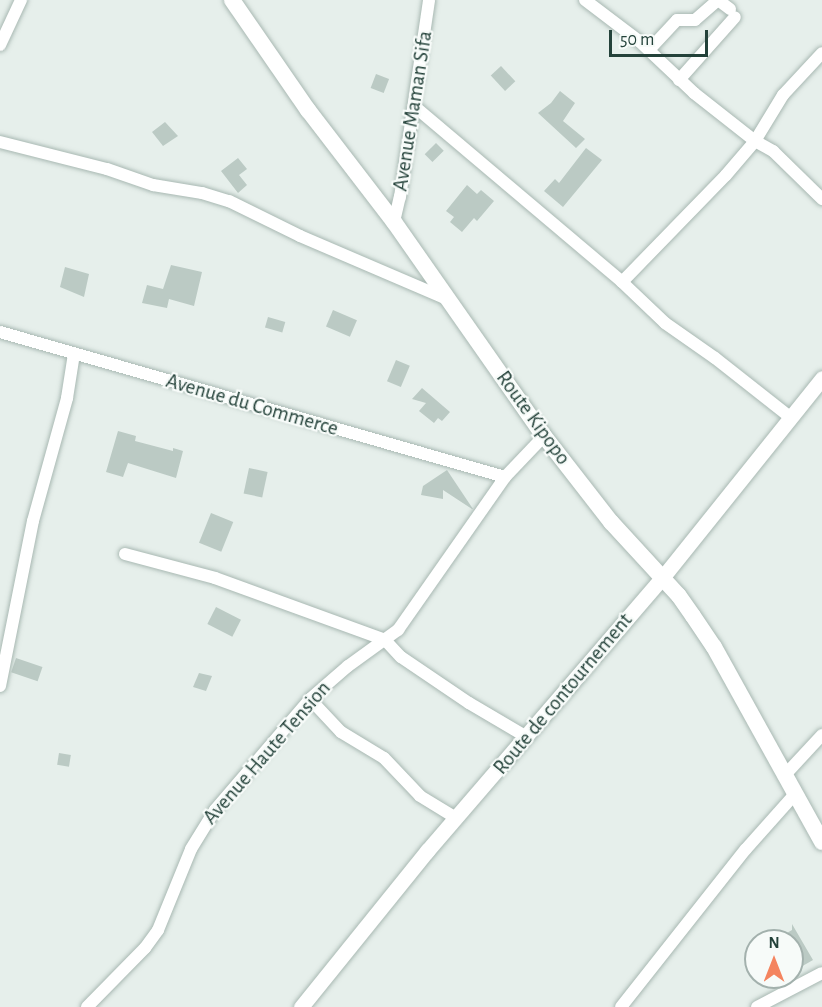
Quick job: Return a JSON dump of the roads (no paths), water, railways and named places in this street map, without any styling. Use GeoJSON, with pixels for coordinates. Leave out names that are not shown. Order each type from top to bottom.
{"type":"FeatureCollection","features":[{"type":"Feature","properties":{"kind":"main road","name":"Route Kipopo"},"geometry":{"type":"LineString","coordinates":[[232,0],[308,110],[394,222],[544,436],[611,522],[679,596],[714,647],[822,842]]}},
{"type":"Feature","properties":{"kind":"street"},"geometry":{"type":"LineString","coordinates":[[0,45],[21,0]]}},
{"type":"Feature","properties":{"kind":"street","name":"Avenue Maman Sifa"},"geometry":{"type":"LineString","coordinates":[[394,222],[429,0]]}},
{"type":"Feature","properties":{"kind":"street"},"geometry":{"type":"LineString","coordinates":[[585,0],[623,28],[679,80],[755,141],[778,155],[822,199]]}},
{"type":"Feature","properties":{"kind":"street"},"geometry":{"type":"LineString","coordinates":[[648,50],[677,20],[695,20],[718,0],[733,13],[679,80]]}},
{"type":"Feature","properties":{"kind":"street"},"geometry":{"type":"LineString","coordinates":[[622,282],[726,175],[755,141],[783,95],[822,53]]}},
{"type":"Feature","properties":{"kind":"street"},"geometry":{"type":"LineString","coordinates":[[414,106],[622,282],[665,323],[715,358],[790,417]]}},
{"type":"Feature","properties":{"kind":"street"},"geometry":{"type":"LineString","coordinates":[[0,142],[107,169],[153,185],[202,193],[229,201],[300,236],[446,298]]}},
{"type":"Feature","properties":{"kind":"street","name":"Avenue du Commerce"},"geometry":{"type":"LineString","coordinates":[[0,332],[505,477]]}},
{"type":"Feature","properties":{"kind":"street"},"geometry":{"type":"LineString","coordinates":[[0,686],[33,521],[67,398],[74,354]]}},
{"type":"Feature","properties":{"kind":"street","name":"Route de contournement"},"geometry":{"type":"LineString","coordinates":[[301,1007],[525,736],[662,578],[822,378]]}},
{"type":"Feature","properties":{"kind":"street","name":"Avenue Haute Tension"},"geometry":{"type":"LineString","coordinates":[[87,1007],[145,948],[158,930],[191,849],[205,823],[310,699],[339,673],[403,624],[505,477],[544,436]]}},
{"type":"Feature","properties":{"kind":"street"},"geometry":{"type":"LineString","coordinates":[[124,554],[215,578],[385,640],[401,657],[469,703],[525,736]]}},
{"type":"Feature","properties":{"kind":"street"},"geometry":{"type":"LineString","coordinates":[[310,699],[341,732],[384,758],[420,796],[456,818]]}},
{"type":"Feature","properties":{"kind":"street"},"geometry":{"type":"LineString","coordinates":[[784,776],[822,735]]}},
{"type":"Feature","properties":{"kind":"street"},"geometry":{"type":"LineString","coordinates":[[621,1007],[746,849],[795,794]]}},
{"type":"Feature","properties":{"kind":"street"},"geometry":{"type":"LineString","coordinates":[[757,1007],[822,973]]}}]}
